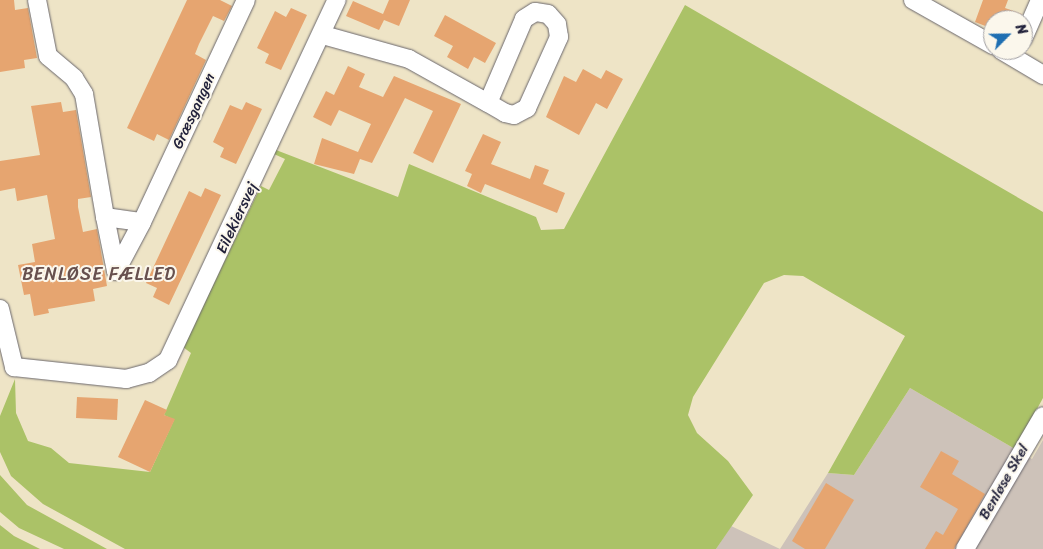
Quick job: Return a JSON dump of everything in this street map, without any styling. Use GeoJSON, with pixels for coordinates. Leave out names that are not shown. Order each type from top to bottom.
{"type":"FeatureCollection","features":[{"type":"Feature","properties":{"kind":"street","name":"Græsgangen"},"geometry":{"type":"LineString","coordinates":[[37,0],[48,56],[74,78],[84,94],[116,270],[142,222],[246,0]]}},
{"type":"Feature","properties":{"kind":"street","name":"Eilekiersvej"},"geometry":{"type":"LineString","coordinates":[[0,308],[14,367],[90,378],[126,379],[149,373],[168,360],[323,35],[337,0]]}},
{"type":"Feature","properties":{"kind":"street"},"geometry":{"type":"LineString","coordinates":[[913,0],[983,39]]}},
{"type":"Feature","properties":{"kind":"street"},"geometry":{"type":"LineString","coordinates":[[1033,16],[1040,0]]}},
{"type":"Feature","properties":{"kind":"street"},"geometry":{"type":"LineString","coordinates":[[323,35],[409,59],[488,103],[510,115],[527,108],[559,37],[558,24],[548,14],[535,12],[524,19],[488,103]]}},
{"type":"Feature","properties":{"kind":"street"},"geometry":{"type":"LineString","coordinates":[[1022,60],[1043,74]]}},
{"type":"Feature","properties":{"kind":"street"},"geometry":{"type":"LineString","coordinates":[[105,217],[142,222]]}},
{"type":"Feature","properties":{"kind":"street","name":"Benløse Skel"},"geometry":{"type":"LineString","coordinates":[[965,549],[1043,416]]}},
{"type":"Feature","properties":{"kind":"shaded area"},"geometry":{"type":"Polygon","coordinates":[[[910,388],[1032,459],[1043,440],[1043,549],[780,549],[828,473],[854,475],[910,388]]]}},
{"type":"Feature","properties":{"kind":"shaded area"},"geometry":{"type":"Polygon","coordinates":[[[731,526],[780,549],[716,549],[731,526]]]}},
{"type":"Feature","properties":{"kind":"green space"},"geometry":{"type":"Polygon","coordinates":[[[685,5],[1043,212],[1043,398],[1015,449],[910,388],[854,475],[828,473],[905,336],[803,276],[784,275],[764,283],[693,397],[688,415],[697,433],[728,461],[753,495],[716,549],[125,549],[43,504],[11,476],[0,452],[0,416],[15,379],[16,413],[28,441],[51,448],[69,463],[150,472],[174,420],[164,415],[191,353],[183,347],[261,186],[269,190],[285,159],[274,154],[276,150],[398,197],[409,164],[536,217],[541,230],[564,229],[685,5]]]}},
{"type":"Feature","properties":{"kind":"green space"},"geometry":{"type":"Polygon","coordinates":[[[0,475],[27,505],[107,549],[64,549],[19,528],[0,512],[0,475]]]}},
{"type":"Feature","properties":{"kind":"green space"},"geometry":{"type":"Polygon","coordinates":[[[0,525],[14,536],[40,549],[0,549],[0,525]]]}},
{"type":"Feature","properties":{"kind":"building"},"geometry":{"type":"Polygon","coordinates":[[[0,0],[14,0],[15,10],[28,8],[37,58],[24,60],[25,68],[0,72],[0,0]]]}},
{"type":"Feature","properties":{"kind":"building"},"geometry":{"type":"Polygon","coordinates":[[[187,0],[220,0],[232,6],[224,21],[213,16],[199,44],[195,54],[206,60],[169,140],[157,134],[154,141],[127,128],[187,0]]]}},
{"type":"Feature","properties":{"kind":"building"},"geometry":{"type":"Polygon","coordinates":[[[389,0],[410,0],[399,26],[384,20],[379,30],[346,16],[353,1],[383,14],[389,0]]]}},
{"type":"Feature","properties":{"kind":"building"},"geometry":{"type":"Polygon","coordinates":[[[983,0],[1008,0],[1005,8],[1011,10],[983,10],[983,25],[975,22],[983,0]]]}},
{"type":"Feature","properties":{"kind":"building"},"geometry":{"type":"Polygon","coordinates":[[[291,8],[307,15],[281,70],[265,63],[269,54],[257,48],[275,11],[286,17],[291,8]]]}},
{"type":"Feature","properties":{"kind":"building"},"geometry":{"type":"Polygon","coordinates":[[[445,15],[496,43],[485,63],[474,57],[468,69],[447,57],[453,46],[434,36],[445,15]]]}},
{"type":"Feature","properties":{"kind":"building"},"geometry":{"type":"Polygon","coordinates":[[[348,66],[365,74],[359,87],[383,97],[394,76],[461,104],[433,163],[413,153],[433,111],[405,98],[372,163],[360,159],[354,174],[314,164],[322,138],[358,152],[371,124],[339,110],[331,126],[313,117],[326,91],[334,95],[348,66]]]}},
{"type":"Feature","properties":{"kind":"building"},"geometry":{"type":"Polygon","coordinates":[[[583,69],[601,79],[606,70],[623,79],[607,109],[596,103],[579,135],[546,117],[564,76],[576,82],[583,69]]]}},
{"type":"Feature","properties":{"kind":"building"},"geometry":{"type":"Polygon","coordinates":[[[61,102],[63,112],[76,110],[91,197],[78,199],[78,207],[83,232],[97,229],[107,286],[93,289],[95,301],[48,309],[49,313],[34,316],[30,294],[24,295],[18,265],[35,262],[32,244],[55,239],[47,195],[17,201],[15,188],[0,191],[0,161],[40,155],[31,106],[61,102]]]}},
{"type":"Feature","properties":{"kind":"building"},"geometry":{"type":"Polygon","coordinates":[[[246,102],[262,109],[236,164],[220,157],[224,148],[213,142],[230,105],[242,110],[246,102]]]}},
{"type":"Feature","properties":{"kind":"building"},"geometry":{"type":"Polygon","coordinates":[[[483,134],[501,142],[491,164],[530,179],[535,165],[549,170],[543,184],[565,193],[557,213],[485,184],[481,193],[467,186],[472,174],[465,171],[483,134]]]}},
{"type":"Feature","properties":{"kind":"building"},"geometry":{"type":"Polygon","coordinates":[[[205,188],[221,195],[169,305],[153,297],[157,288],[146,283],[189,191],[201,197],[205,188]]]}},
{"type":"Feature","properties":{"kind":"building"},"geometry":{"type":"Polygon","coordinates":[[[77,397],[118,399],[117,420],[76,418],[77,397]]]}},
{"type":"Feature","properties":{"kind":"building"},"geometry":{"type":"Polygon","coordinates":[[[145,400],[167,410],[164,415],[175,419],[150,472],[118,457],[145,400]]]}},
{"type":"Feature","properties":{"kind":"building"},"geometry":{"type":"Polygon","coordinates":[[[941,451],[959,461],[952,474],[985,494],[954,549],[925,549],[936,531],[943,535],[958,509],[920,487],[941,451]]]}},
{"type":"Feature","properties":{"kind":"building"},"geometry":{"type":"Polygon","coordinates":[[[826,483],[854,500],[825,549],[805,549],[792,541],[826,483]]]}},
{"type":"Feature","properties":{"kind":"district","name":"BENLØSE FÆLLED"},"geometry":{"type":"Point","coordinates":[99,274]}}]}
